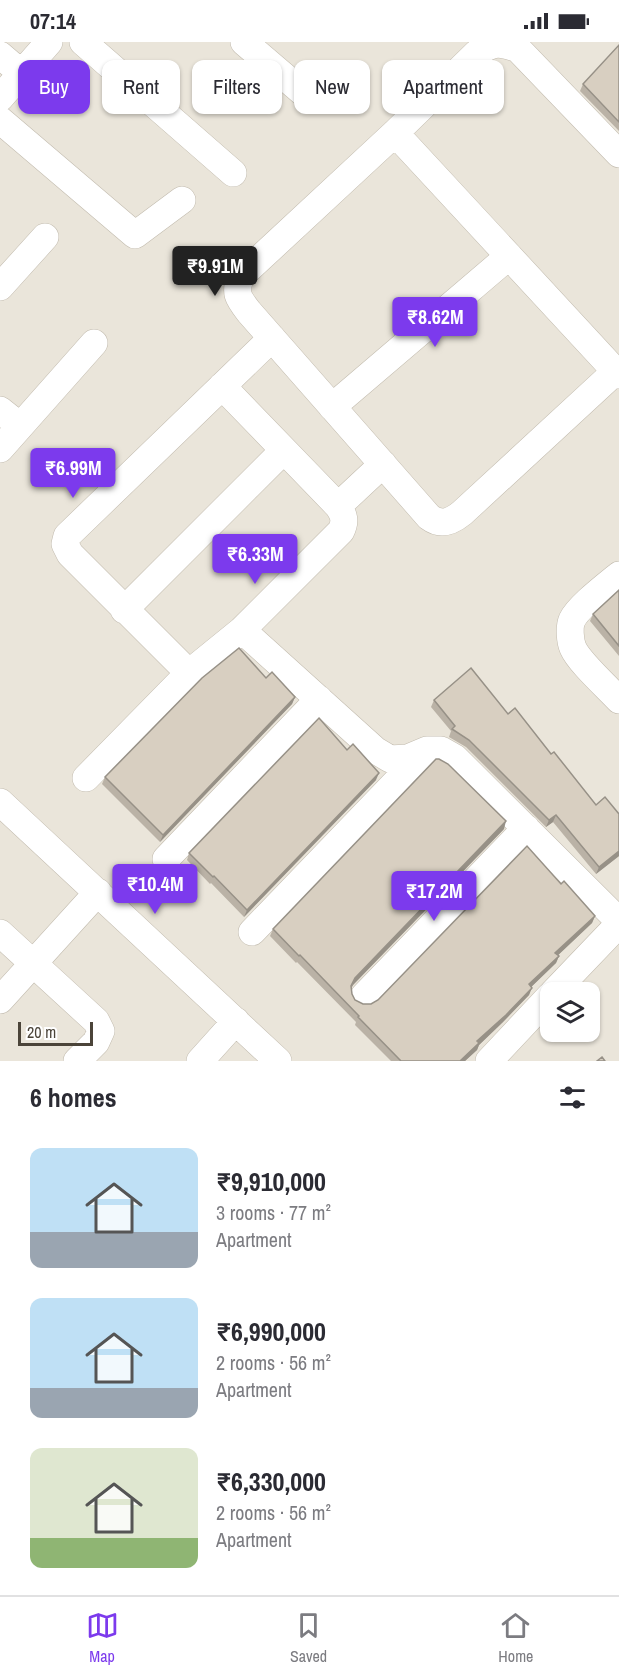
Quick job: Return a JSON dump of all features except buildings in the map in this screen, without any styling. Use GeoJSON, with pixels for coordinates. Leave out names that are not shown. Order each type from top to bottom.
{"type":"FeatureCollection","features":[{"type":"Feature","properties":{"kind":"street"},"geometry":{"type":"LineString","coordinates":[[33,60],[49,42]]}},
{"type":"Feature","properties":{"kind":"street"},"geometry":{"type":"LineString","coordinates":[[83,42],[233,173]]}},
{"type":"Feature","properties":{"kind":"street"},"geometry":{"type":"LineString","coordinates":[[244,42],[294,85]]}},
{"type":"Feature","properties":{"kind":"street"},"geometry":{"type":"LineString","coordinates":[[395,133],[617,373],[454,519],[435,522],[239,300],[237,287],[241,276],[395,133],[477,53],[491,44],[506,43],[518,49],[619,153]]}},
{"type":"Feature","properties":{"kind":"street"},"geometry":{"type":"LineString","coordinates":[[0,55],[18,71]]}},
{"type":"Feature","properties":{"kind":"street"},"geometry":{"type":"LineString","coordinates":[[0,98],[18,77]]}},
{"type":"Feature","properties":{"kind":"street"},"geometry":{"type":"LineString","coordinates":[[0,120],[135,235],[182,200]]}},
{"type":"Feature","properties":{"kind":"street"},"geometry":{"type":"LineString","coordinates":[[0,287],[45,237]]}},
{"type":"Feature","properties":{"kind":"street"},"geometry":{"type":"LineString","coordinates":[[332,407],[508,256]]}},
{"type":"Feature","properties":{"kind":"street"},"geometry":{"type":"LineString","coordinates":[[189,673],[70,554],[65,544],[67,536],[272,338]]}},
{"type":"Feature","properties":{"kind":"street"},"geometry":{"type":"LineString","coordinates":[[0,449],[10,418],[94,343]]}},
{"type":"Feature","properties":{"kind":"street"},"geometry":{"type":"LineString","coordinates":[[86,778],[189,673],[242,630],[341,531],[344,520],[338,506],[222,386]]}},
{"type":"Feature","properties":{"kind":"street"},"geometry":{"type":"LineString","coordinates":[[124,610],[283,450]]}},
{"type":"Feature","properties":{"kind":"street"},"geometry":{"type":"LineString","coordinates":[[338,506],[382,464]]}},
{"type":"Feature","properties":{"kind":"street"},"geometry":{"type":"LineString","coordinates":[[619,575],[584,606],[572,620],[570,635],[573,648],[584,663],[619,700]]}},
{"type":"Feature","properties":{"kind":"street"},"geometry":{"type":"LineString","coordinates":[[242,630],[375,750],[390,759],[408,758],[427,750],[441,750],[455,758],[619,922],[563,982]]}},
{"type":"Feature","properties":{"kind":"street"},"geometry":{"type":"LineString","coordinates":[[166,859],[319,699]]}},
{"type":"Feature","properties":{"kind":"street"},"geometry":{"type":"LineString","coordinates":[[252,932],[427,750]]}},
{"type":"Feature","properties":{"kind":"street"},"geometry":{"type":"LineString","coordinates":[[0,802],[278,1061]]}},
{"type":"Feature","properties":{"kind":"street"},"geometry":{"type":"LineString","coordinates":[[364,996],[526,828]]}},
{"type":"Feature","properties":{"kind":"street"},"geometry":{"type":"LineString","coordinates":[[0,1000],[98,892]]}},
{"type":"Feature","properties":{"kind":"street"},"geometry":{"type":"LineString","coordinates":[[0,933],[96,1021],[101,1031],[96,1042],[77,1061]]}},
{"type":"Feature","properties":{"kind":"street"},"geometry":{"type":"LineString","coordinates":[[489,1061],[540,1007]]}},
{"type":"Feature","properties":{"kind":"street"},"geometry":{"type":"LineString","coordinates":[[200,1061],[236,1021]]}},
{"type":"Feature","properties":{"kind":"shaded area"},"geometry":{"type":"Polygon","coordinates":[[[0,42],[619,42],[619,1061],[0,1061],[0,42]]]}}]}
